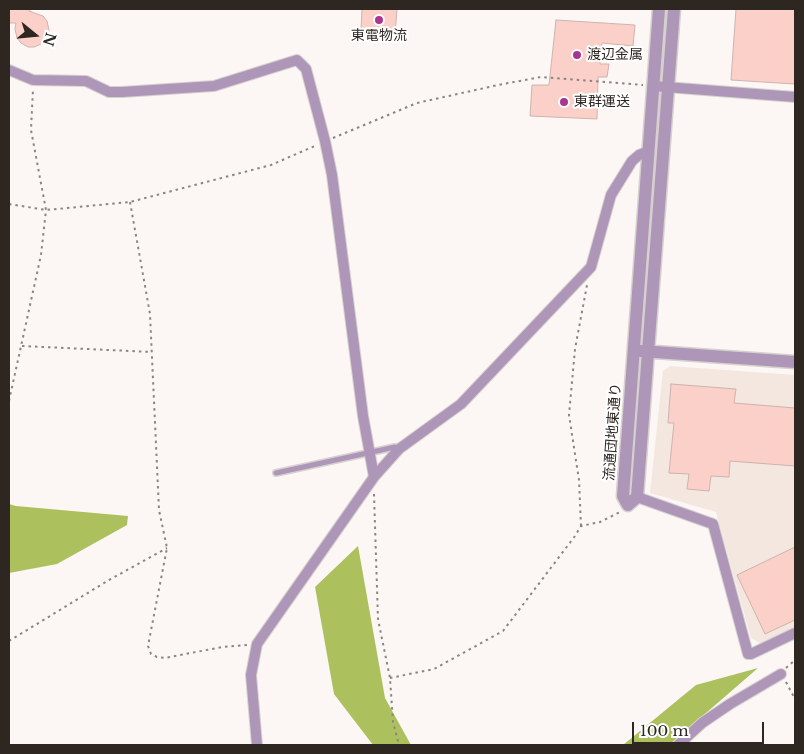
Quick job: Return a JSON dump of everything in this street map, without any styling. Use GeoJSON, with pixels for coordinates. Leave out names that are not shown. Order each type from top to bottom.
{"type":"FeatureCollection","features":[{"type":"Feature","properties":{"kind":"street","name":"流通団地東通り"},"geometry":{"type":"LineString","coordinates":[[659,9],[623,496],[633,501],[649,352],[674,9]]}},
{"type":"Feature","properties":{"kind":"street"},"geometry":{"type":"LineString","coordinates":[[9,70],[33,80],[86,80],[109,92],[122,92],[214,86],[297,60],[306,69],[332,175],[362,416],[374,477]]}},
{"type":"Feature","properties":{"kind":"street"},"geometry":{"type":"LineString","coordinates":[[654,86],[795,97]]}},
{"type":"Feature","properties":{"kind":"street"},"geometry":{"type":"LineString","coordinates":[[257,745],[251,675],[257,644],[374,477],[399,449],[461,404],[591,266],[611,195],[632,160],[649,150]]}},
{"type":"Feature","properties":{"kind":"street"},"geometry":{"type":"LineString","coordinates":[[634,351],[795,362]]}},
{"type":"Feature","properties":{"kind":"street"},"geometry":{"type":"LineString","coordinates":[[633,501],[713,524],[748,654],[795,633]]}},
{"type":"Feature","properties":{"kind":"street"},"geometry":{"type":"LineString","coordinates":[[678,745],[702,723],[781,674]]}},
{"type":"Feature","properties":{"kind":"lane"},"geometry":{"type":"LineString","coordinates":[[276,473],[395,447],[399,449]]}},
{"type":"Feature","properties":{"kind":"path"},"geometry":{"type":"LineString","coordinates":[[9,204],[46,210],[130,202],[271,165],[417,103],[524,80],[541,78],[654,86]]}},
{"type":"Feature","properties":{"kind":"path"},"geometry":{"type":"LineString","coordinates":[[9,401],[41,255],[46,210],[31,130],[33,80]]}},
{"type":"Feature","properties":{"kind":"path"},"geometry":{"type":"LineString","coordinates":[[130,202],[150,314],[159,510],[167,548],[148,646],[151,654],[165,658],[222,647],[257,644]]}},
{"type":"Feature","properties":{"kind":"path"},"geometry":{"type":"LineString","coordinates":[[390,678],[434,669],[503,631],[581,526],[580,480],[570,414],[575,350],[588,284]]}},
{"type":"Feature","properties":{"kind":"path"},"geometry":{"type":"LineString","coordinates":[[20,346],[152,352]]}},
{"type":"Feature","properties":{"kind":"path"},"geometry":{"type":"LineString","coordinates":[[374,477],[378,619],[390,678],[393,722],[399,745]]}},
{"type":"Feature","properties":{"kind":"path"},"geometry":{"type":"LineString","coordinates":[[581,526],[600,522],[623,510],[633,501]]}},
{"type":"Feature","properties":{"kind":"path"},"geometry":{"type":"LineString","coordinates":[[9,641],[109,580],[167,548]]}},
{"type":"Feature","properties":{"kind":"path"},"geometry":{"type":"LineString","coordinates":[[795,660],[781,674],[795,699]]}},
{"type":"Feature","properties":{"kind":"shaded area"},"geometry":{"type":"Polygon","coordinates":[[[670,366],[795,375],[795,628],[762,644],[751,638],[716,512],[650,493],[663,371],[670,366]]]}},
{"type":"Feature","properties":{"kind":"green space"},"geometry":{"type":"Polygon","coordinates":[[[9,504],[128,516],[127,525],[57,564],[9,573],[9,504]]]}},
{"type":"Feature","properties":{"kind":"green space"},"geometry":{"type":"Polygon","coordinates":[[[358,546],[385,698],[411,745],[373,745],[334,694],[315,587],[358,546]]]}},
{"type":"Feature","properties":{"kind":"green space"},"geometry":{"type":"Polygon","coordinates":[[[758,668],[669,745],[623,745],[696,685],[758,668]]]}},
{"type":"Feature","properties":{"kind":"building"},"geometry":{"type":"Polygon","coordinates":[[[9,9],[30,9],[29,11],[43,16],[47,21],[49,30],[47,38],[41,44],[34,47],[28,47],[21,43],[17,38],[16,23],[9,23],[9,9]]]}},
{"type":"Feature","properties":{"kind":"building","name":"東電物流"},"geometry":{"type":"Polygon","coordinates":[[[362,9],[397,9],[395,34],[361,31],[362,9]]]}},
{"type":"Feature","properties":{"kind":"building"},"geometry":{"type":"Polygon","coordinates":[[[736,9],[795,9],[795,84],[731,80],[736,9]]]}},
{"type":"Feature","properties":{"kind":"building"},"geometry":{"type":"Polygon","coordinates":[[[556,20],[635,25],[633,46],[602,43],[600,64],[609,64],[607,77],[598,77],[597,119],[530,116],[532,85],[549,85],[556,20]]]}},
{"type":"Feature","properties":{"kind":"building"},"geometry":{"type":"Polygon","coordinates":[[[671,384],[736,389],[734,403],[795,408],[795,466],[730,461],[729,477],[711,476],[709,491],[687,489],[689,474],[669,473],[674,423],[668,423],[671,384]]]}},
{"type":"Feature","properties":{"kind":"building"},"geometry":{"type":"Polygon","coordinates":[[[795,547],[795,620],[765,634],[737,575],[795,547]]]}},
{"type":"Feature","properties":{"kind":"place","name":"東電物流"},"geometry":{"type":"Point","coordinates":[379,20]}},
{"type":"Feature","properties":{"kind":"place","name":"渡辺金属"},"geometry":{"type":"Point","coordinates":[577,55]}},
{"type":"Feature","properties":{"kind":"place","name":"東群運送"},"geometry":{"type":"Point","coordinates":[564,102]}}]}
